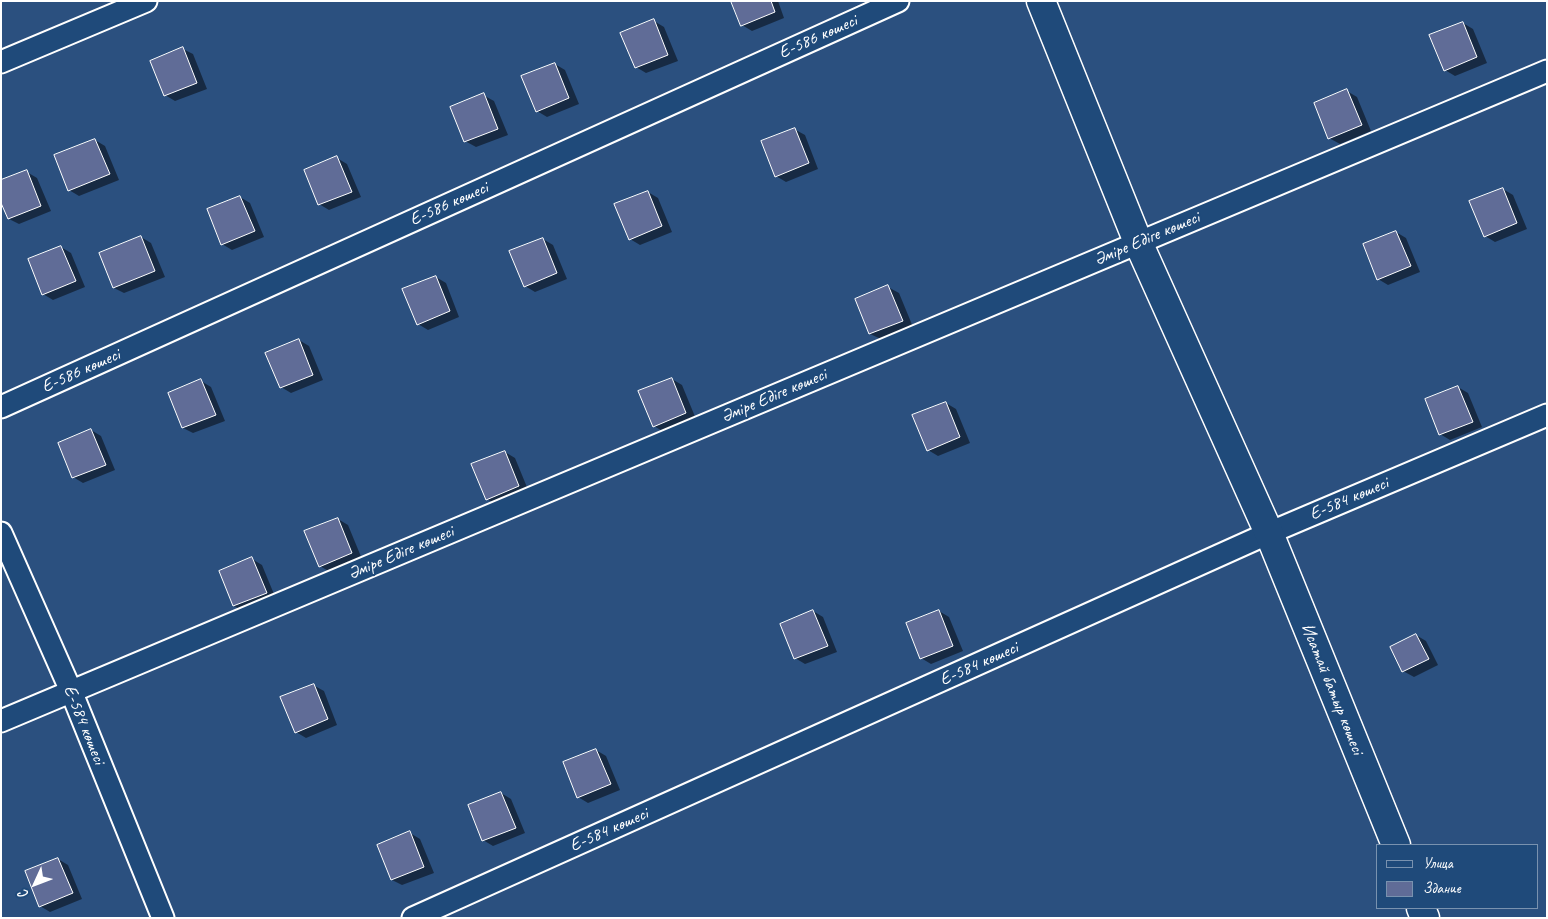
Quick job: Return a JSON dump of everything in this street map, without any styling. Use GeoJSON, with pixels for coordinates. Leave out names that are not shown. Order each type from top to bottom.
{"type":"FeatureCollection","features":[{"type":"Feature","properties":{"kind":"street"},"geometry":{"type":"LineString","coordinates":[[1,62],[146,1]]}},
{"type":"Feature","properties":{"kind":"street","name":"Е-586 көшесі"},"geometry":{"type":"LineString","coordinates":[[1,407],[898,1]]}},
{"type":"Feature","properties":{"kind":"street","name":"Исатай батыр көшесі"},"geometry":{"type":"LineString","coordinates":[[1041,1],[1138,242],[1269,533],[1396,844]]}},
{"type":"Feature","properties":{"kind":"street","name":"Әміре Едіге көшесі"},"geometry":{"type":"LineString","coordinates":[[1,721],[1547,71]]}},
{"type":"Feature","properties":{"kind":"street","name":"Е-584 көшесі"},"geometry":{"type":"LineString","coordinates":[[413,918],[1269,533],[1547,415]]}},
{"type":"Feature","properties":{"kind":"street","name":"Е-584 көшесі"},"geometry":{"type":"LineString","coordinates":[[1,533],[71,692],[163,918]]}},
{"type":"Feature","properties":{"kind":"building"},"geometry":{"type":"Polygon","coordinates":[[[731,1],[771,1],[775,12],[741,26],[731,1]]]}},
{"type":"Feature","properties":{"kind":"building"},"geometry":{"type":"Polygon","coordinates":[[[654,19],[668,55],[635,68],[620,33],[654,19]]]}},
{"type":"Feature","properties":{"kind":"building"},"geometry":{"type":"Polygon","coordinates":[[[1463,22],[1477,57],[1444,71],[1429,35],[1463,22]]]}},
{"type":"Feature","properties":{"kind":"building"},"geometry":{"type":"Polygon","coordinates":[[[183,47],[197,83],[164,96],[150,61],[183,47]]]}},
{"type":"Feature","properties":{"kind":"building"},"geometry":{"type":"Polygon","coordinates":[[[555,63],[569,98],[536,112],[521,76],[555,63]]]}},
{"type":"Feature","properties":{"kind":"building"},"geometry":{"type":"Polygon","coordinates":[[[1347,89],[1362,125],[1328,139],[1314,103],[1347,89]]]}},
{"type":"Feature","properties":{"kind":"building"},"geometry":{"type":"Polygon","coordinates":[[[484,93],[498,129],[464,142],[450,107],[484,93]]]}},
{"type":"Feature","properties":{"kind":"building"},"geometry":{"type":"Polygon","coordinates":[[[795,128],[809,163],[775,177],[761,141],[795,128]]]}},
{"type":"Feature","properties":{"kind":"building"},"geometry":{"type":"Polygon","coordinates":[[[95,139],[110,174],[68,191],[54,155],[95,139]]]}},
{"type":"Feature","properties":{"kind":"building"},"geometry":{"type":"Polygon","coordinates":[[[337,156],[352,192],[318,205],[304,170],[337,156]]]}},
{"type":"Feature","properties":{"kind":"building"},"geometry":{"type":"Polygon","coordinates":[[[27,170],[41,206],[8,219],[1,203],[1,180],[27,170]]]}},
{"type":"Feature","properties":{"kind":"building"},"geometry":{"type":"Polygon","coordinates":[[[1503,188],[1517,223],[1484,237],[1469,201],[1503,188]]]}},
{"type":"Feature","properties":{"kind":"building"},"geometry":{"type":"Polygon","coordinates":[[[648,191],[662,226],[629,240],[614,204],[648,191]]]}},
{"type":"Feature","properties":{"kind":"building"},"geometry":{"type":"Polygon","coordinates":[[[240,196],[255,231],[221,245],[207,209],[240,196]]]}},
{"type":"Feature","properties":{"kind":"building"},"geometry":{"type":"Polygon","coordinates":[[[1396,231],[1411,266],[1377,280],[1363,244],[1396,231]]]}},
{"type":"Feature","properties":{"kind":"building"},"geometry":{"type":"Polygon","coordinates":[[[141,236],[155,271],[113,288],[99,253],[141,236]]]}},
{"type":"Feature","properties":{"kind":"building"},"geometry":{"type":"Polygon","coordinates":[[[543,238],[557,273],[524,287],[509,251],[543,238]]]}},
{"type":"Feature","properties":{"kind":"building"},"geometry":{"type":"Polygon","coordinates":[[[61,246],[76,281],[42,295],[28,259],[61,246]]]}},
{"type":"Feature","properties":{"kind":"building"},"geometry":{"type":"Polygon","coordinates":[[[436,276],[450,311],[417,325],[402,289],[436,276]]]}},
{"type":"Feature","properties":{"kind":"building"},"geometry":{"type":"Polygon","coordinates":[[[888,285],[903,321],[869,334],[855,299],[888,285]]]}},
{"type":"Feature","properties":{"kind":"building"},"geometry":{"type":"Polygon","coordinates":[[[299,339],[313,375],[280,388],[265,353],[299,339]]]}},
{"type":"Feature","properties":{"kind":"building"},"geometry":{"type":"Polygon","coordinates":[[[672,378],[686,413],[653,427],[638,391],[672,378]]]}},
{"type":"Feature","properties":{"kind":"building"},"geometry":{"type":"Polygon","coordinates":[[[201,379],[216,415],[182,428],[168,393],[201,379]]]}},
{"type":"Feature","properties":{"kind":"building"},"geometry":{"type":"Polygon","coordinates":[[[1458,386],[1473,422],[1439,435],[1425,399],[1458,386]]]}},
{"type":"Feature","properties":{"kind":"building"},"geometry":{"type":"Polygon","coordinates":[[[946,402],[960,437],[927,451],[912,415],[946,402]]]}},
{"type":"Feature","properties":{"kind":"building"},"geometry":{"type":"Polygon","coordinates":[[[91,429],[106,465],[72,478],[58,443],[91,429]]]}},
{"type":"Feature","properties":{"kind":"building"},"geometry":{"type":"Polygon","coordinates":[[[505,451],[519,486],[486,500],[471,464],[505,451]]]}},
{"type":"Feature","properties":{"kind":"building"},"geometry":{"type":"Polygon","coordinates":[[[338,518],[352,553],[319,567],[304,531],[338,518]]]}},
{"type":"Feature","properties":{"kind":"building"},"geometry":{"type":"Polygon","coordinates":[[[252,557],[267,593],[233,606],[219,571],[252,557]]]}},
{"type":"Feature","properties":{"kind":"building"},"geometry":{"type":"Polygon","coordinates":[[[813,610],[828,646],[794,659],[780,624],[813,610]]]}},
{"type":"Feature","properties":{"kind":"building"},"geometry":{"type":"Polygon","coordinates":[[[939,610],[953,646],[920,659],[906,623],[939,610]]]}},
{"type":"Feature","properties":{"kind":"building"},"geometry":{"type":"Polygon","coordinates":[[[1416,634],[1429,659],[1402,672],[1390,647],[1416,634]]]}},
{"type":"Feature","properties":{"kind":"building"},"geometry":{"type":"Polygon","coordinates":[[[314,684],[328,719],[295,733],[280,697],[314,684]]]}},
{"type":"Feature","properties":{"kind":"building"},"geometry":{"type":"Polygon","coordinates":[[[596,749],[611,784],[577,798],[563,762],[596,749]]]}},
{"type":"Feature","properties":{"kind":"building"},"geometry":{"type":"Polygon","coordinates":[[[501,792],[516,828],[482,841],[468,805],[501,792]]]}},
{"type":"Feature","properties":{"kind":"building"},"geometry":{"type":"Polygon","coordinates":[[[410,831],[424,867],[391,880],[377,845],[410,831]]]}},
{"type":"Feature","properties":{"kind":"building"},"geometry":{"type":"Polygon","coordinates":[[[58,858],[73,893],[39,907],[25,871],[58,858]]]}}]}
